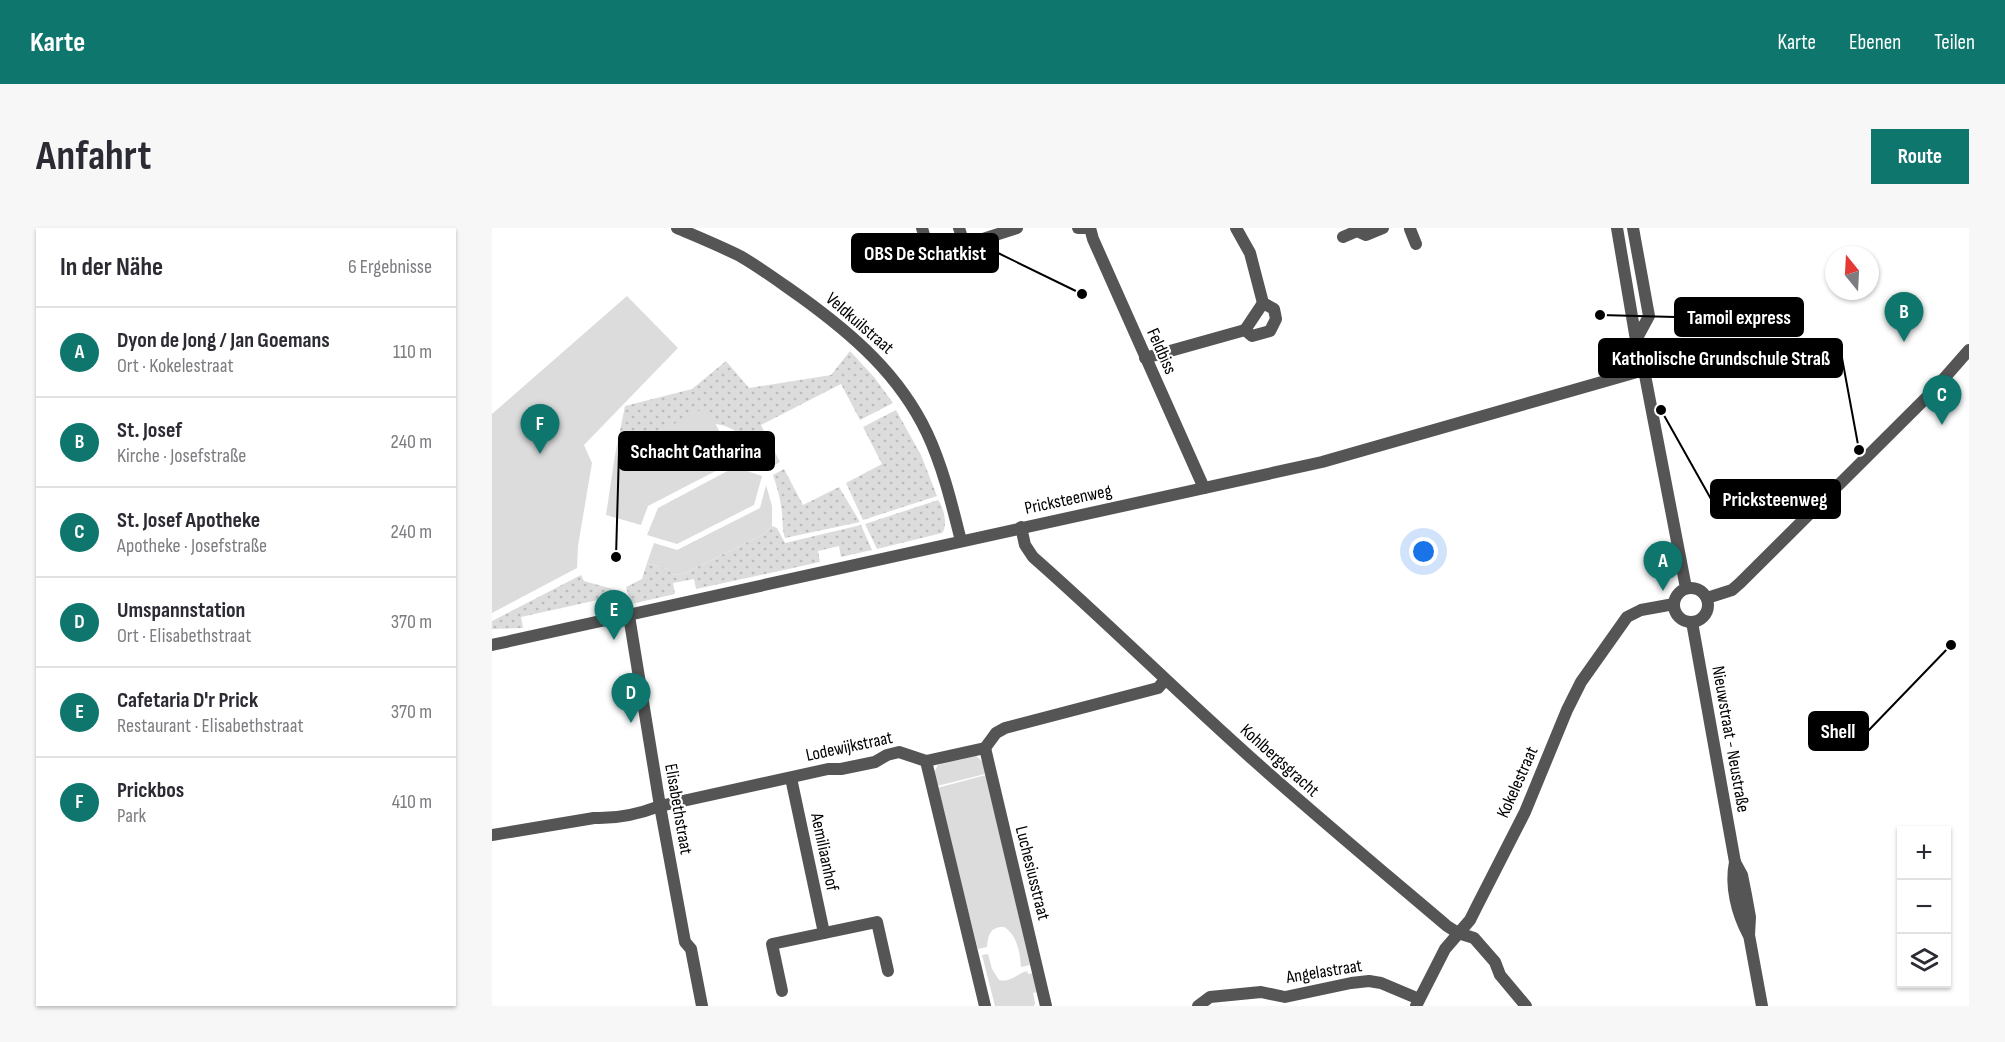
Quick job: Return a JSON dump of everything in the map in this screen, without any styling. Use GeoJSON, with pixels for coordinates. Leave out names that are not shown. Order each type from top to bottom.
{"type":"FeatureCollection","features":[{"type":"Feature","properties":{"kind":"street","name":"Veldkuilstraat"},"geometry":{"type":"LineString","coordinates":[[677,228],[739,256],[769,274],[860,342],[885,369],[907,399],[926,432],[949,492],[961,541]]}},
{"type":"Feature","properties":{"kind":"street"},"geometry":{"type":"LineString","coordinates":[[921,228],[930,256],[1017,228]]}},
{"type":"Feature","properties":{"kind":"street"},"geometry":{"type":"LineString","coordinates":[[959,228],[964,244]]}},
{"type":"Feature","properties":{"kind":"street"},"geometry":{"type":"LineString","coordinates":[[1078,228],[1090,228]]}},
{"type":"Feature","properties":{"kind":"street","name":"Feldbiss"},"geometry":{"type":"LineString","coordinates":[[1090,228],[1145,358],[1204,488]]}},
{"type":"Feature","properties":{"kind":"street"},"geometry":{"type":"LineString","coordinates":[[1236,228],[1250,253],[1263,303],[1274,309],[1276,320],[1270,331],[1252,336],[1245,330]]}},
{"type":"Feature","properties":{"kind":"street"},"geometry":{"type":"LineString","coordinates":[[1342,237],[1357,231],[1366,235],[1383,228]]}},
{"type":"Feature","properties":{"kind":"street"},"geometry":{"type":"LineString","coordinates":[[1410,228],[1416,244]]}},
{"type":"Feature","properties":{"kind":"street"},"geometry":{"type":"LineString","coordinates":[[1617,228],[1636,340],[1644,370],[1686,588]]}},
{"type":"Feature","properties":{"kind":"street"},"geometry":{"type":"LineString","coordinates":[[1632,228],[1649,316],[1636,340]]}},
{"type":"Feature","properties":{"kind":"street"},"geometry":{"type":"LineString","coordinates":[[1145,358],[1245,330],[1263,303]]}},
{"type":"Feature","properties":{"kind":"street"},"geometry":{"type":"LineString","coordinates":[[1707,598],[1732,590],[1740,583],[1933,391],[1969,350]]}},
{"type":"Feature","properties":{"kind":"street","name":"Pricksteenweg"},"geometry":{"type":"LineString","coordinates":[[493,644],[629,616],[1021,527],[1322,462],[1644,370]]}},
{"type":"Feature","properties":{"kind":"street","name":"Kohlbergsgracht"},"geometry":{"type":"LineString","coordinates":[[1021,527],[1025,545],[1033,557],[1165,680],[1336,833],[1447,926],[1458,933],[1474,938],[1495,962],[1500,975],[1526,1006]]}},
{"type":"Feature","properties":{"kind":"street"},"geometry":{"type":"LineString","coordinates":[[1686,588],[1698,589],[1707,598],[1708,607],[1705,615],[1697,621],[1684,621],[1678,616],[1674,603],[1677,596],[1686,588]]}},
{"type":"Feature","properties":{"kind":"street","name":"Kokelestraat"},"geometry":{"type":"LineString","coordinates":[[1418,1002],[1445,949],[1470,920],[1524,812],[1581,682],[1627,617],[1641,610],[1674,603]]}},
{"type":"Feature","properties":{"kind":"street","name":"Elisabethstraat"},"geometry":{"type":"LineString","coordinates":[[629,616],[685,942],[691,949],[702,1006]]}},
{"type":"Feature","properties":{"kind":"street","name":"Nieuwstraat - Neustraße"},"geometry":{"type":"LineString","coordinates":[[1692,622],[1735,862],[1742,875],[1746,895],[1750,918],[1749,935],[1762,1006]]}},
{"type":"Feature","properties":{"kind":"street"},"geometry":{"type":"LineString","coordinates":[[985,748],[996,733],[1005,728],[1158,688],[1165,680]]}},
{"type":"Feature","properties":{"kind":"street","name":"Lodewijkstraat"},"geometry":{"type":"LineString","coordinates":[[492,835],[594,818],[607,819],[643,813],[660,807],[791,778],[875,762],[887,755],[899,752],[926,761],[985,748]]}},
{"type":"Feature","properties":{"kind":"street","name":"Luchesiusstraat"},"geometry":{"type":"LineString","coordinates":[[985,748],[1046,1006]]}},
{"type":"Feature","properties":{"kind":"street"},"geometry":{"type":"LineString","coordinates":[[926,761],[985,1006]]}},
{"type":"Feature","properties":{"kind":"street","name":"Aemiliaanhof"},"geometry":{"type":"LineString","coordinates":[[791,778],[824,933]]}},
{"type":"Feature","properties":{"kind":"street"},"geometry":{"type":"LineString","coordinates":[[782,991],[772,944],[877,922],[888,971]]}},
{"type":"Feature","properties":{"kind":"street","name":"Angelastraat"},"geometry":{"type":"LineString","coordinates":[[1198,1006],[1210,997],[1261,992],[1285,998],[1369,981],[1381,983],[1418,1002]]}},
{"type":"Feature","properties":{"kind":"shaded area"},"geometry":{"type":"Polygon","coordinates":[[[627,296],[678,348],[584,445],[592,463],[578,546],[577,568],[492,613],[492,414],[627,296]]]}},
{"type":"Feature","properties":{"kind":"shaded area"},"geometry":{"type":"Polygon","coordinates":[[[850,351],[874,377],[893,403],[860,420],[841,384],[761,425],[780,462],[769,468],[759,453],[740,434],[715,424],[706,407],[615,455],[625,406],[692,389],[726,361],[749,388],[831,375],[850,351]]]}},
{"type":"Feature","properties":{"kind":"shaded area"},"geometry":{"type":"Polygon","coordinates":[[[706,406],[735,461],[648,506],[641,525],[606,515],[615,455],[706,406]]]}},
{"type":"Feature","properties":{"kind":"shaded area"},"geometry":{"type":"Polygon","coordinates":[[[896,410],[921,455],[937,496],[863,520],[846,483],[882,464],[863,427],[896,410]]]}},
{"type":"Feature","properties":{"kind":"shaded area"},"geometry":{"type":"Polygon","coordinates":[[[735,467],[762,476],[754,505],[677,544],[647,535],[658,508],[735,467]]]}},
{"type":"Feature","properties":{"kind":"shaded area"},"geometry":{"type":"Polygon","coordinates":[[[784,469],[803,505],[839,487],[860,522],[785,538],[781,503],[773,475],[784,469]]]}},
{"type":"Feature","properties":{"kind":"shaded area"},"geometry":{"type":"Polygon","coordinates":[[[766,485],[772,506],[772,526],[764,534],[681,575],[670,574],[671,570],[647,563],[654,543],[677,550],[760,508],[766,485]]]}},
{"type":"Feature","properties":{"kind":"shaded area"},"geometry":{"type":"Polygon","coordinates":[[[938,500],[944,517],[945,526],[942,533],[877,549],[865,524],[938,500]]]}},
{"type":"Feature","properties":{"kind":"shaded area"},"geometry":{"type":"Polygon","coordinates":[[[861,525],[872,550],[841,557],[839,546],[818,551],[820,562],[696,589],[694,579],[673,583],[675,594],[631,604],[626,587],[642,579],[647,563],[671,570],[671,574],[681,575],[764,534],[772,526],[777,528],[785,543],[861,525]]]}},
{"type":"Feature","properties":{"kind":"shaded area"},"geometry":{"type":"Polygon","coordinates":[[[581,575],[584,581],[616,590],[620,607],[605,610],[602,599],[521,617],[523,628],[492,629],[492,621],[581,575]]]}},
{"type":"Feature","properties":{"kind":"shaded area"},"geometry":{"type":"Polygon","coordinates":[[[976,756],[983,762],[985,774],[937,786],[934,773],[938,765],[976,756]]]}},
{"type":"Feature","properties":{"kind":"shaded area"},"geometry":{"type":"Polygon","coordinates":[[[986,775],[1030,965],[1021,967],[1015,939],[1004,927],[993,930],[987,947],[978,949],[937,788],[986,775]]]}},
{"type":"Feature","properties":{"kind":"shaded area"},"geometry":{"type":"Polygon","coordinates":[[[988,954],[992,969],[999,980],[1010,979],[1027,971],[1028,974],[1033,973],[1038,992],[1033,993],[1034,1006],[995,1006],[982,955],[988,954]]]}},
{"type":"Feature","properties":{"kind":"place","name":"OBS De Schatkist"},"geometry":{"type":"Point","coordinates":[1082,294]}},
{"type":"Feature","properties":{"kind":"place","name":"Tamoil express"},"geometry":{"type":"Point","coordinates":[1600,315]}},
{"type":"Feature","properties":{"kind":"place","name":"St. Josef"},"geometry":{"type":"Point","coordinates":[1904,342]}},
{"type":"Feature","properties":{"kind":"place","name":"Pricksteenweg"},"geometry":{"type":"Point","coordinates":[1661,410]}},
{"type":"Feature","properties":{"kind":"place","name":"St. Josef Apotheke"},"geometry":{"type":"Point","coordinates":[1942,425]}},
{"type":"Feature","properties":{"kind":"place","name":"Katholische Grundschule Straß"},"geometry":{"type":"Point","coordinates":[1859,450]}},
{"type":"Feature","properties":{"kind":"place","name":"Prickbos"},"geometry":{"type":"Point","coordinates":[540,454]}},
{"type":"Feature","properties":{"kind":"place","name":"Schacht Catharina"},"geometry":{"type":"Point","coordinates":[616,557]}},
{"type":"Feature","properties":{"kind":"place","name":"Dyon de Jong / Jan Goemans"},"geometry":{"type":"Point","coordinates":[1663,591]}},
{"type":"Feature","properties":{"kind":"place","name":"Cafetaria D'r Prick"},"geometry":{"type":"Point","coordinates":[614,640]}},
{"type":"Feature","properties":{"kind":"place","name":"Shell"},"geometry":{"type":"Point","coordinates":[1951,645]}},
{"type":"Feature","properties":{"kind":"place","name":"Umspannstation"},"geometry":{"type":"Point","coordinates":[631,723]}}]}
